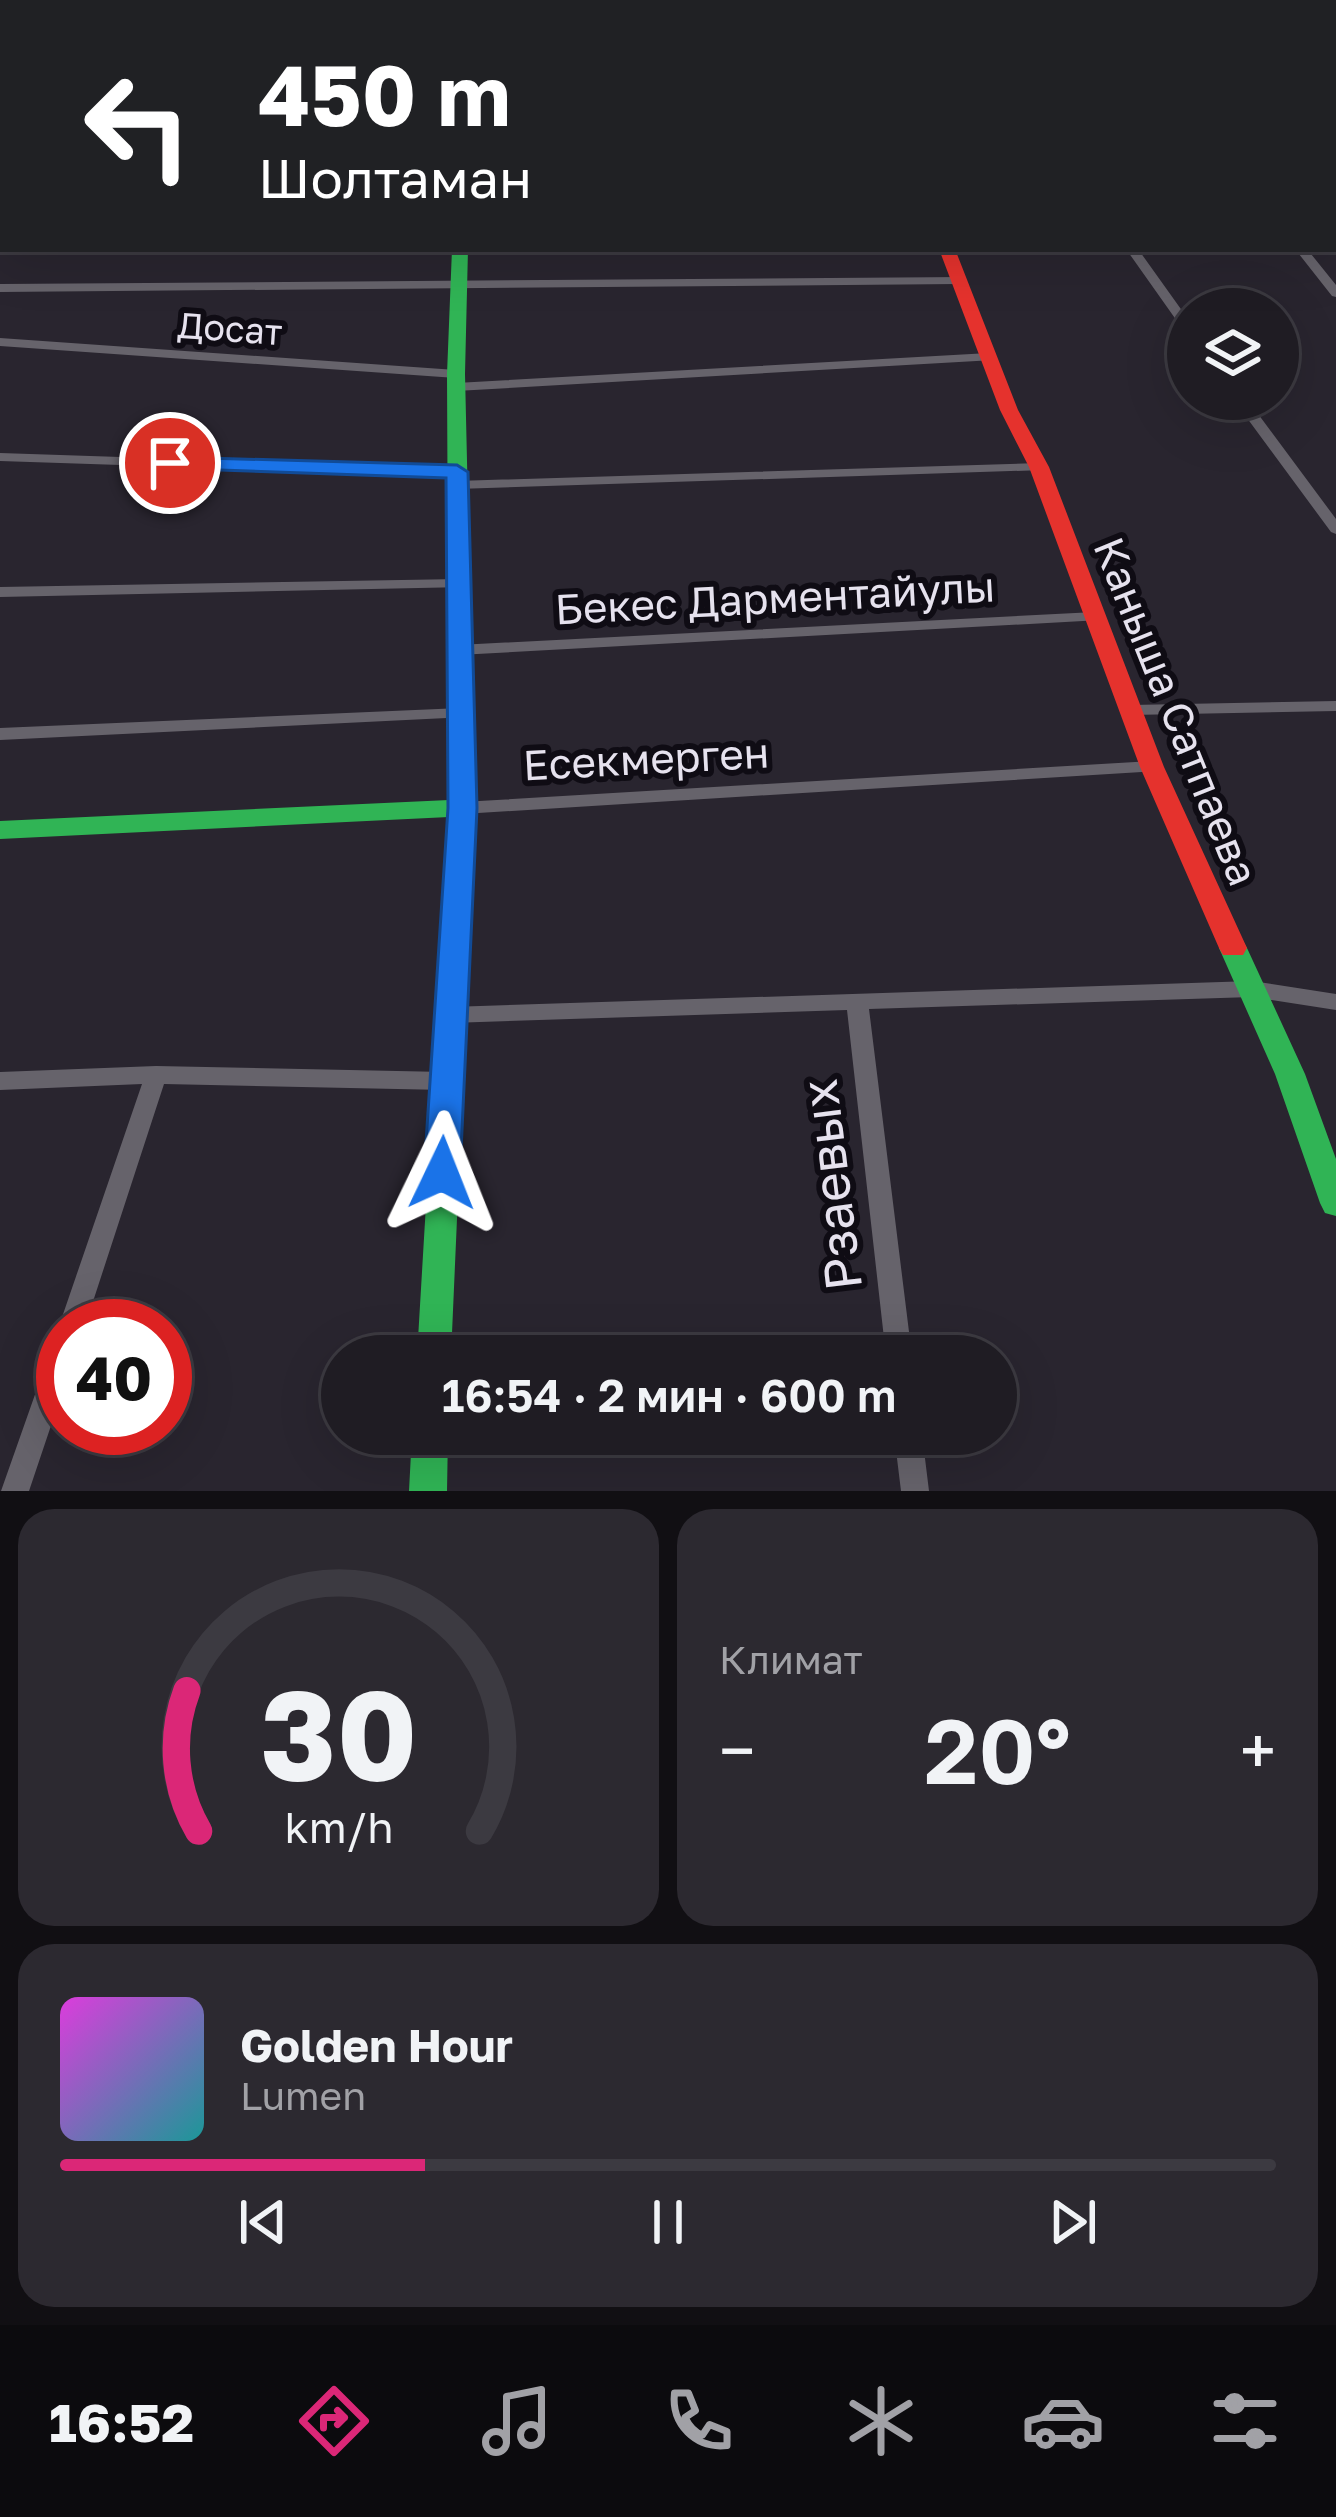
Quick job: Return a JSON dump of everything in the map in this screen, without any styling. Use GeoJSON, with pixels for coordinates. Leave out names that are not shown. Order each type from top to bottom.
{"type":"FeatureCollection","features":[{"type":"Feature","properties":{"kind":"street"},"geometry":{"type":"LineString","coordinates":[[435,1335],[463,808],[456,380],[460,252]]}},
{"type":"Feature","properties":{"kind":"street","name":"Каныша Сатпаева"},"geometry":{"type":"LineString","coordinates":[[948,252],[1039,467],[1152,767],[1290,1074],[1336,1203]]}},
{"type":"Feature","properties":{"kind":"street"},"geometry":{"type":"LineString","coordinates":[[1134,252],[1167,298]]}},
{"type":"Feature","properties":{"kind":"street"},"geometry":{"type":"LineString","coordinates":[[1302,252],[1336,293]]}},
{"type":"Feature","properties":{"kind":"street","name":"Досат"},"geometry":{"type":"LineString","coordinates":[[0,288],[959,280]]}},
{"type":"Feature","properties":{"kind":"street","name":"Досат"},"geometry":{"type":"LineString","coordinates":[[0,342],[456,380],[989,357]]}},
{"type":"Feature","properties":{"kind":"street"},"geometry":{"type":"LineString","coordinates":[[1255,420],[1336,530]]}},
{"type":"Feature","properties":{"kind":"street"},"geometry":{"type":"LineString","coordinates":[[0,457],[457,478],[1039,467]]}},
{"type":"Feature","properties":{"kind":"street"},"geometry":{"type":"LineString","coordinates":[[0,592],[460,584]]}},
{"type":"Feature","properties":{"kind":"street","name":"Бекес Дарментайулы"},"geometry":{"type":"LineString","coordinates":[[458,650],[1094,617]]}},
{"type":"Feature","properties":{"kind":"street"},"geometry":{"type":"LineString","coordinates":[[1131,710],[1336,706]]}},
{"type":"Feature","properties":{"kind":"street"},"geometry":{"type":"LineString","coordinates":[[0,734],[461,713]]}},
{"type":"Feature","properties":{"kind":"street","name":"Eсекмерген"},"geometry":{"type":"LineString","coordinates":[[0,830],[1152,767]]}},
{"type":"Feature","properties":{"kind":"street"},"geometry":{"type":"LineString","coordinates":[[450,1015],[1252,989],[1336,1002]]}},
{"type":"Feature","properties":{"kind":"street","name":"Рзаевых"},"geometry":{"type":"LineString","coordinates":[[857,1002],[897,1335]]}},
{"type":"Feature","properties":{"kind":"street"},"geometry":{"type":"LineString","coordinates":[[0,1081],[156,1075],[446,1081]]}},
{"type":"Feature","properties":{"kind":"street"},"geometry":{"type":"LineString","coordinates":[[81,1299],[156,1075]]}},
{"type":"Feature","properties":{"kind":"street"},"geometry":{"type":"LineString","coordinates":[[14,1491],[36,1429]]}},
{"type":"Feature","properties":{"kind":"street"},"geometry":{"type":"LineString","coordinates":[[428,1491],[429,1455]]}},
{"type":"Feature","properties":{"kind":"street"},"geometry":{"type":"LineString","coordinates":[[911,1455],[915,1491]]}},
{"type":"Feature","properties":{"kind":"traffic: fast"},"geometry":{"type":"LineString","coordinates":[[435,1335],[462,808],[456,374],[460,252]]}},
{"type":"Feature","properties":{"kind":"traffic: fast"},"geometry":{"type":"LineString","coordinates":[[0,830],[462,808]]}},
{"type":"Feature","properties":{"kind":"traffic: fast"},"geometry":{"type":"LineString","coordinates":[[1233,948],[1290,1074],[1336,1203]]}},
{"type":"Feature","properties":{"kind":"traffic: fast"},"geometry":{"type":"LineString","coordinates":[[428,1491],[429,1455]]}},
{"type":"Feature","properties":{"kind":"traffic: jam"},"geometry":{"type":"LineString","coordinates":[[948,252],[1009,410],[1039,467],[1152,767],[1233,948]]}},
{"type":"Feature","properties":{"kind":"route"},"geometry":{"type":"LineString","coordinates":[[170,463],[457,472],[463,808],[442,1173]]}}]}
